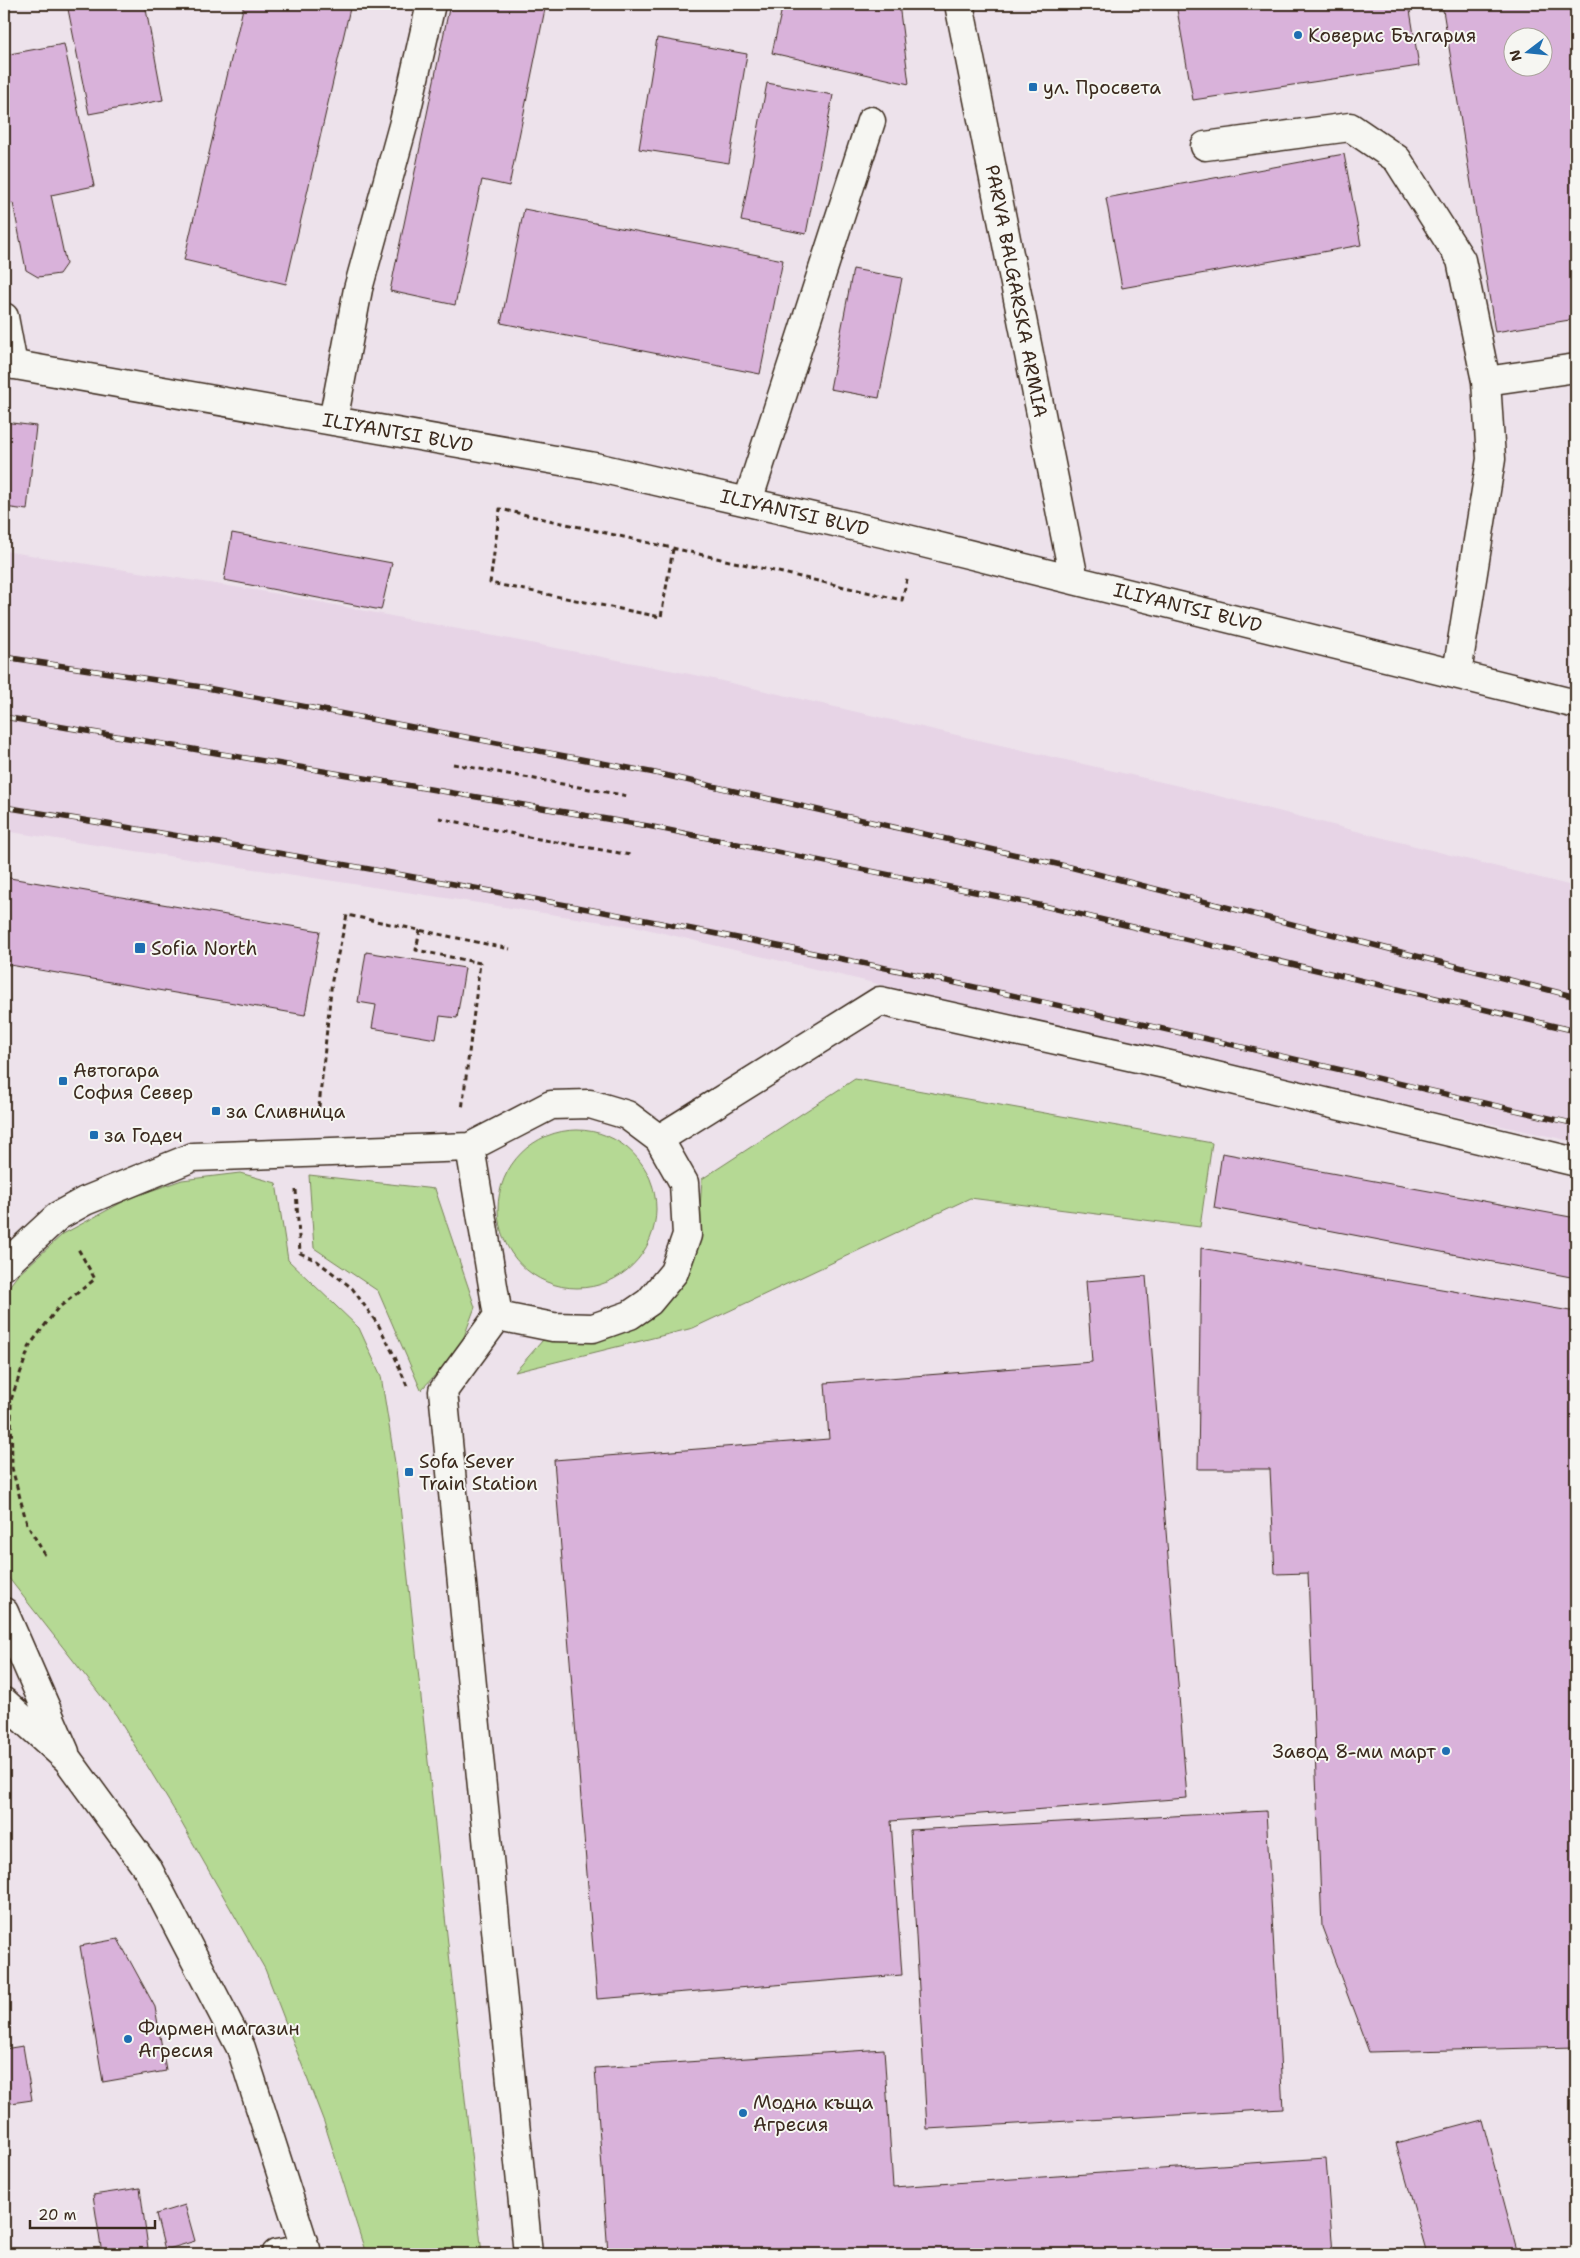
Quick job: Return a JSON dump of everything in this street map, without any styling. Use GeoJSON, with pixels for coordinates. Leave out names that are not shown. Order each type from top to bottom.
{"type":"FeatureCollection","features":[{"type":"Feature","properties":{"kind":"street"},"geometry":{"type":"LineString","coordinates":[[333,421],[358,289],[404,122],[431,4]]}},
{"type":"Feature","properties":{"kind":"street","name":"PARVA BALGARSKA ARMIA"},"geometry":{"type":"LineString","coordinates":[[959,4],[1074,579]]}},
{"type":"Feature","properties":{"kind":"street"},"geometry":{"type":"LineString","coordinates":[[748,501],[871,121]]}},
{"type":"Feature","properties":{"kind":"street"},"geometry":{"type":"LineString","coordinates":[[1205,146],[1350,127],[1397,159],[1461,260],[1486,381],[1491,458],[1457,673]]}},
{"type":"Feature","properties":{"kind":"street"},"geometry":{"type":"LineString","coordinates":[[4,317],[8,364]]}},
{"type":"Feature","properties":{"kind":"street","name":"ILIYANTSI BLVD"},"geometry":{"type":"LineString","coordinates":[[8,364],[595,467],[748,501],[1074,579],[1576,704]]}},
{"type":"Feature","properties":{"kind":"street"},"geometry":{"type":"LineString","coordinates":[[1486,381],[1576,368]]}},
{"type":"Feature","properties":{"kind":"street"},"geometry":{"type":"LineString","coordinates":[[659,1139],[880,1001],[1174,1066],[1576,1162]]}},
{"type":"Feature","properties":{"kind":"street"},"geometry":{"type":"LineString","coordinates":[[4,1266],[58,1216],[85,1201],[192,1157],[470,1146],[551,1105],[590,1104],[627,1115],[659,1139],[684,1183],[687,1235],[674,1272],[649,1302],[630,1315],[593,1328],[553,1327],[498,1316]]}},
{"type":"Feature","properties":{"kind":"street"},"geometry":{"type":"LineString","coordinates":[[470,1146],[498,1316],[443,1391],[528,2254]]}},
{"type":"Feature","properties":{"kind":"street"},"geometry":{"type":"LineString","coordinates":[[4,1612],[68,1760]]}},
{"type":"Feature","properties":{"kind":"street"},"geometry":{"type":"LineString","coordinates":[[4,1640],[32,1674]]}},
{"type":"Feature","properties":{"kind":"street"},"geometry":{"type":"LineString","coordinates":[[4,1702],[68,1760],[149,1871],[241,2048],[307,2252],[276,2254]]}},
{"type":"Feature","properties":{"kind":"path"},"geometry":{"type":"LineString","coordinates":[[674,549],[661,618],[490,583],[500,509],[902,600],[916,541]]}},
{"type":"Feature","properties":{"kind":"path"},"geometry":{"type":"LineString","coordinates":[[453,764],[628,796]]}},
{"type":"Feature","properties":{"kind":"path"},"geometry":{"type":"LineString","coordinates":[[439,818],[533,838],[631,855]]}},
{"type":"Feature","properties":{"kind":"path"},"geometry":{"type":"LineString","coordinates":[[318,1121],[332,980],[347,915],[510,949]]}},
{"type":"Feature","properties":{"kind":"path"},"geometry":{"type":"LineString","coordinates":[[420,930],[416,950],[480,963],[461,1117]]}},
{"type":"Feature","properties":{"kind":"path"},"geometry":{"type":"LineString","coordinates":[[296,1189],[300,1253],[317,1261],[352,1288],[387,1342],[410,1392]]}},
{"type":"Feature","properties":{"kind":"path"},"geometry":{"type":"LineString","coordinates":[[45,1554],[27,1524],[12,1468],[11,1400],[30,1345],[56,1309],[95,1279],[75,1243]]}},
{"type":"Feature","properties":{"kind":"shaded area"},"geometry":{"type":"Polygon","coordinates":[[[4,551],[273,593],[700,676],[1179,786],[1576,887],[1576,1142],[1210,1063],[642,928],[4,831],[4,551]]]}},
{"type":"Feature","properties":{"kind":"green space"},"geometry":{"type":"Polygon","coordinates":[[[855,1079],[1212,1143],[1200,1227],[970,1198],[693,1328],[515,1372],[543,1340],[593,1338],[649,1316],[685,1282],[698,1238],[702,1179],[855,1079]]]}},
{"type":"Feature","properties":{"kind":"green space"},"geometry":{"type":"Polygon","coordinates":[[[569,1130],[585,1130],[600,1133],[614,1139],[633,1153],[643,1165],[653,1186],[656,1209],[653,1232],[643,1253],[633,1265],[621,1275],[600,1285],[585,1288],[569,1288],[554,1285],[533,1275],[511,1253],[501,1232],[498,1217],[498,1201],[501,1186],[511,1165],[533,1143],[554,1133],[569,1130]]]}},
{"type":"Feature","properties":{"kind":"green space"},"geometry":{"type":"Polygon","coordinates":[[[240,1173],[276,1183],[288,1260],[359,1328],[381,1376],[396,1469],[482,2254],[366,2254],[324,2122],[265,1969],[173,1808],[116,1715],[4,1572],[4,1293],[17,1276],[63,1234],[130,1198],[182,1180],[240,1173]]]}},
{"type":"Feature","properties":{"kind":"green space"},"geometry":{"type":"Polygon","coordinates":[[[309,1175],[435,1189],[475,1307],[459,1350],[421,1390],[378,1291],[314,1248],[309,1175]]]}},
{"type":"Feature","properties":{"kind":"building"},"geometry":{"type":"Polygon","coordinates":[[[67,4],[145,4],[163,100],[89,114],[67,4]]]}},
{"type":"Feature","properties":{"kind":"building"},"geometry":{"type":"Polygon","coordinates":[[[244,4],[351,4],[286,284],[184,260],[244,4]]]}},
{"type":"Feature","properties":{"kind":"building"},"geometry":{"type":"Polygon","coordinates":[[[450,4],[546,4],[509,186],[482,180],[455,305],[390,291],[450,4]]]}},
{"type":"Feature","properties":{"kind":"building"},"geometry":{"type":"Polygon","coordinates":[[[783,4],[899,4],[909,84],[772,53],[783,4]]]}},
{"type":"Feature","properties":{"kind":"building","name":"Коверис България"},"geometry":{"type":"Polygon","coordinates":[[[1176,4],[1409,4],[1419,66],[1193,100],[1176,4]]]}},
{"type":"Feature","properties":{"kind":"building"},"geometry":{"type":"Polygon","coordinates":[[[1442,4],[1576,4],[1576,319],[1495,332],[1442,4]]]}},
{"type":"Feature","properties":{"kind":"building"},"geometry":{"type":"Polygon","coordinates":[[[657,38],[747,54],[729,163],[639,149],[657,38]]]}},
{"type":"Feature","properties":{"kind":"building"},"geometry":{"type":"Polygon","coordinates":[[[64,44],[94,186],[51,195],[66,264],[59,274],[38,277],[26,270],[13,203],[4,206],[4,55],[64,44]]]}},
{"type":"Feature","properties":{"kind":"building"},"geometry":{"type":"Polygon","coordinates":[[[767,83],[833,95],[806,234],[741,221],[767,83]]]}},
{"type":"Feature","properties":{"kind":"building"},"geometry":{"type":"Polygon","coordinates":[[[1344,154],[1361,245],[1122,288],[1106,198],[1344,154]]]}},
{"type":"Feature","properties":{"kind":"building"},"geometry":{"type":"Polygon","coordinates":[[[524,209],[783,260],[760,374],[501,323],[524,209]]]}},
{"type":"Feature","properties":{"kind":"building"},"geometry":{"type":"Polygon","coordinates":[[[853,269],[902,278],[879,398],[830,389],[853,269]]]}},
{"type":"Feature","properties":{"kind":"building"},"geometry":{"type":"Polygon","coordinates":[[[4,422],[36,426],[27,510],[4,507],[4,422]]]}},
{"type":"Feature","properties":{"kind":"building"},"geometry":{"type":"Polygon","coordinates":[[[232,533],[392,563],[381,610],[224,580],[232,533]]]}},
{"type":"Feature","properties":{"kind":"building"},"geometry":{"type":"Polygon","coordinates":[[[1576,567],[1576,592],[1569,590],[1576,567]]]}},
{"type":"Feature","properties":{"kind":"building"},"geometry":{"type":"Polygon","coordinates":[[[4,877],[320,931],[305,1015],[4,964],[4,877]]]}},
{"type":"Feature","properties":{"kind":"building"},"geometry":{"type":"Polygon","coordinates":[[[366,952],[465,968],[457,1018],[440,1016],[436,1039],[372,1028],[376,1005],[358,1002],[366,952]]]}},
{"type":"Feature","properties":{"kind":"building"},"geometry":{"type":"Polygon","coordinates":[[[1222,1153],[1576,1218],[1576,1278],[1214,1208],[1222,1153]]]}},
{"type":"Feature","properties":{"kind":"building","name":"Завод 8-ми март"},"geometry":{"type":"Polygon","coordinates":[[[1201,1248],[1576,1312],[1576,2047],[1369,2052],[1322,1927],[1308,1573],[1275,1574],[1270,1469],[1198,1469],[1201,1248]]]}},
{"type":"Feature","properties":{"kind":"building"},"geometry":{"type":"Polygon","coordinates":[[[1146,1276],[1187,1798],[891,1821],[902,1975],[597,1999],[554,1460],[829,1439],[825,1383],[1092,1362],[1086,1281],[1146,1276]]]}},
{"type":"Feature","properties":{"kind":"building"},"geometry":{"type":"Polygon","coordinates":[[[1266,1811],[1283,2109],[927,2129],[910,1830],[1266,1811]]]}},
{"type":"Feature","properties":{"kind":"building","name":"Фирмен магазин Агресия"},"geometry":{"type":"Polygon","coordinates":[[[118,1939],[155,2007],[166,2071],[103,2082],[80,1946],[118,1939]]]}},
{"type":"Feature","properties":{"kind":"building"},"geometry":{"type":"Polygon","coordinates":[[[23,2046],[32,2100],[4,2104],[4,2049],[23,2046]]]}},
{"type":"Feature","properties":{"kind":"building","name":"Модна къща Агресия"},"geometry":{"type":"Polygon","coordinates":[[[884,2049],[893,2187],[1326,2158],[1333,2254],[608,2254],[595,2068],[884,2049]]]}},
{"type":"Feature","properties":{"kind":"building"},"geometry":{"type":"Polygon","coordinates":[[[1482,2120],[1518,2254],[1427,2254],[1396,2143],[1482,2120]]]}},
{"type":"Feature","properties":{"kind":"building"},"geometry":{"type":"Polygon","coordinates":[[[140,2188],[148,2248],[102,2254],[93,2195],[140,2188]]]}},
{"type":"Feature","properties":{"kind":"building"},"geometry":{"type":"Polygon","coordinates":[[[185,2205],[195,2241],[165,2250],[156,2214],[185,2205]]]}},
{"type":"Feature","properties":{"kind":"railway"},"geometry":{"type":"LineString","coordinates":[[4,657],[202,687],[655,773],[1070,867],[1576,997]]}},
{"type":"Feature","properties":{"kind":"railway"},"geometry":{"type":"LineString","coordinates":[[4,717],[648,826],[1044,906],[1576,1031]]}},
{"type":"Feature","properties":{"kind":"railway"},"geometry":{"type":"LineString","coordinates":[[4,807],[381,871],[758,942],[963,984],[1576,1124]]}},
{"type":"Feature","properties":{"kind":"place","name":"Коверис България"},"geometry":{"type":"Point","coordinates":[1298,35]}},
{"type":"Feature","properties":{"kind":"place","name":"ул. Просвета"},"geometry":{"type":"Point","coordinates":[1033,87]}},
{"type":"Feature","properties":{"kind":"place","name":"Sofia North"},"geometry":{"type":"Point","coordinates":[140,948]}},
{"type":"Feature","properties":{"kind":"place","name":"Автогара София Север"},"geometry":{"type":"Point","coordinates":[63,1081]}},
{"type":"Feature","properties":{"kind":"place","name":"за Сливница"},"geometry":{"type":"Point","coordinates":[216,1111]}},
{"type":"Feature","properties":{"kind":"place","name":"за Годеч"},"geometry":{"type":"Point","coordinates":[94,1135]}},
{"type":"Feature","properties":{"kind":"place","name":"Sofa Sever Train Station"},"geometry":{"type":"Point","coordinates":[409,1472]}},
{"type":"Feature","properties":{"kind":"place","name":"Завод 8-ми март"},"geometry":{"type":"Point","coordinates":[1446,1751]}},
{"type":"Feature","properties":{"kind":"place","name":"Фирмен магазин Агресия"},"geometry":{"type":"Point","coordinates":[128,2039]}},
{"type":"Feature","properties":{"kind":"place","name":"Модна къща Агресия"},"geometry":{"type":"Point","coordinates":[743,2113]}}]}
